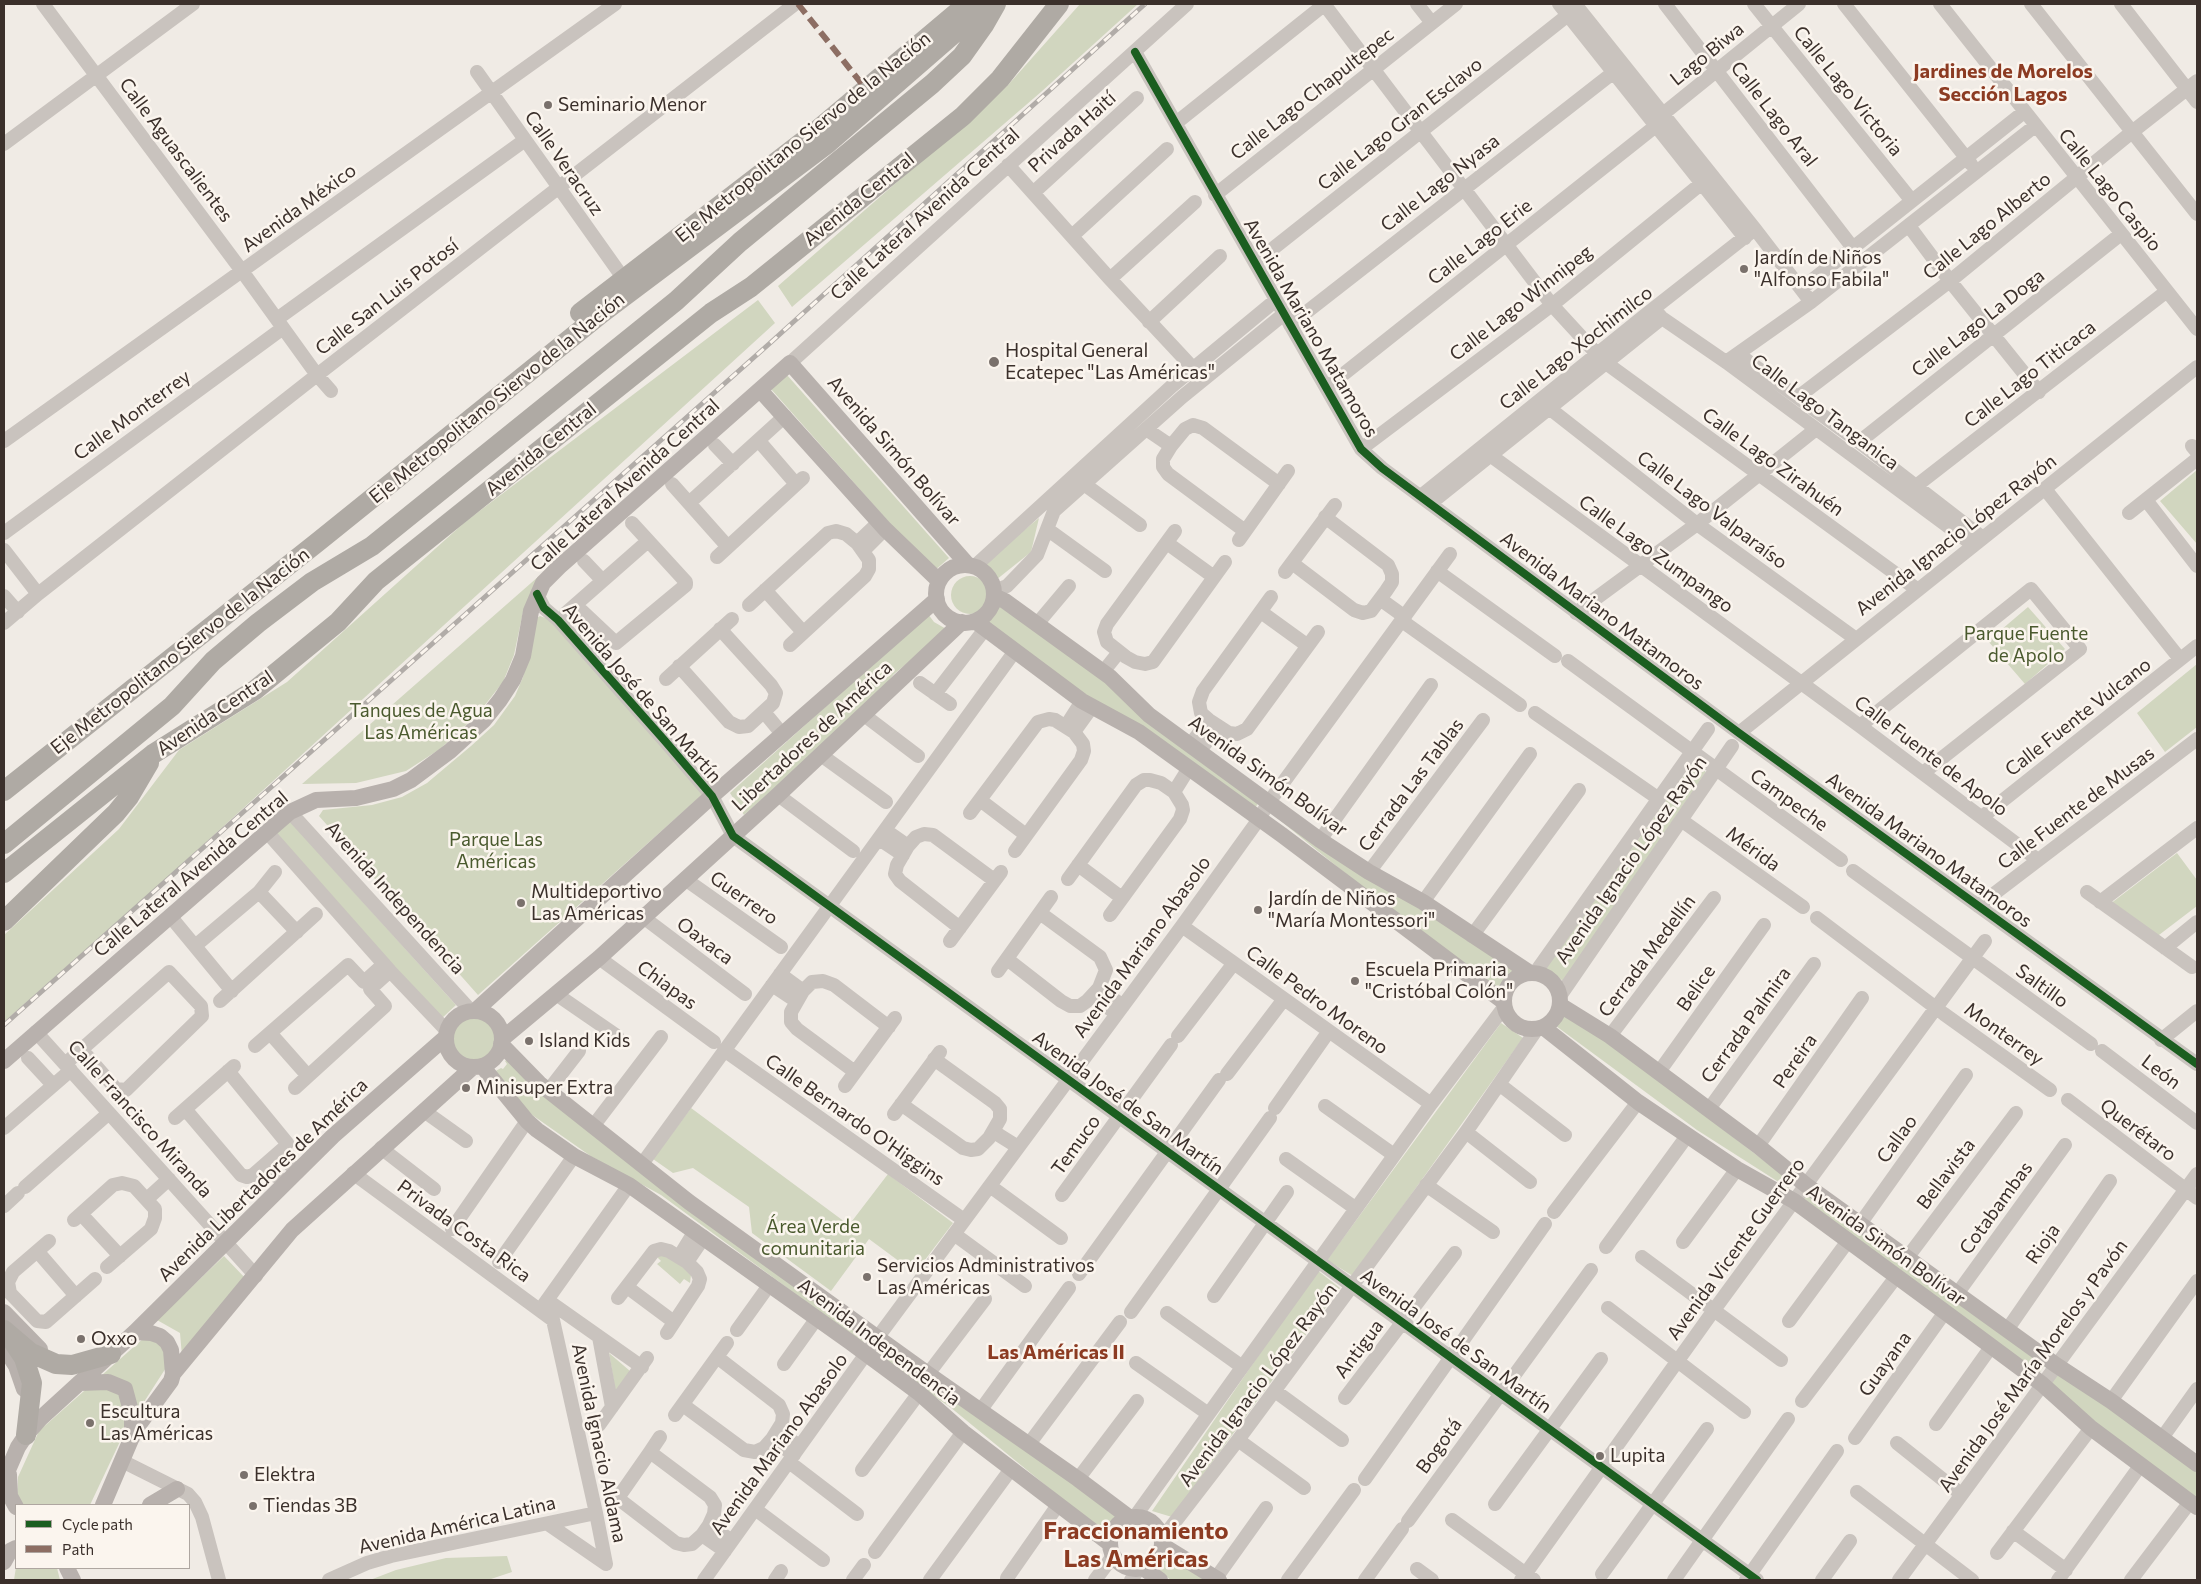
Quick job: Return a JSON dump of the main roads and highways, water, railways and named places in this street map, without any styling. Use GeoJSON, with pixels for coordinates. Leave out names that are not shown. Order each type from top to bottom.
{"type":"FeatureCollection","features":[{"type":"Feature","properties":{"kind":"highway","name":"Eje Metropolitano Siervo de la Nación"},"geometry":{"type":"LineString","coordinates":[[4,773],[311,532],[595,301],[814,133],[967,4]]}},
{"type":"Feature","properties":{"kind":"highway","name":"Eje Metropolitano Siervo de la Nación"},"geometry":{"type":"LineString","coordinates":[[4,791],[319,542],[602,313],[827,144],[988,4]]}},
{"type":"Feature","properties":{"kind":"highway","name":"Avenida Central"},"geometry":{"type":"LineString","coordinates":[[4,844],[172,706],[213,661],[258,623],[312,582],[372,546],[676,302],[740,242],[956,62],[984,25],[996,4]]}},
{"type":"Feature","properties":{"kind":"highway","name":"Avenida Central"},"geometry":{"type":"LineString","coordinates":[[4,873],[153,754],[255,690],[338,622],[376,581],[711,313],[751,287],[963,116],[1000,79],[1059,4]]}},
{"type":"Feature","properties":{"kind":"highway"},"geometry":{"type":"LineString","coordinates":[[4,921],[116,813],[143,776],[153,754]]}},
{"type":"Feature","properties":{"kind":"highway"},"geometry":{"type":"LineString","coordinates":[[6,1327],[31,1353],[56,1364],[72,1365],[111,1354]]}},
{"type":"Feature","properties":{"kind":"highway"},"geometry":{"type":"LineString","coordinates":[[6,1327],[30,1372],[32,1383],[26,1435]]}},
{"type":"Feature","properties":{"kind":"main road","name":"Calle Lateral Avenida Central"},"geometry":{"type":"LineString","coordinates":[[4,1061],[290,812],[316,800],[356,798],[393,788],[411,780],[450,751],[484,720],[500,700],[512,680],[523,656],[531,611],[543,583],[790,363]]}},
{"type":"Feature","properties":{"kind":"main road","name":"Avenida Simón Bolívar"},"geometry":{"type":"LineString","coordinates":[[790,363],[971,566]]}},
{"type":"Feature","properties":{"kind":"main road"},"geometry":{"type":"LineString","coordinates":[[760,390],[882,525],[939,582]]}},
{"type":"Feature","properties":{"kind":"main road"},"geometry":{"type":"LineString","coordinates":[[957,566],[971,566],[988,576],[994,594],[988,612],[974,624],[945,615],[937,599],[939,582],[948,571],[957,566]]}},
{"type":"Feature","properties":{"kind":"main road","name":"Avenida Simón Bolívar"},"geometry":{"type":"LineString","coordinates":[[994,594],[1005,600],[1106,674],[1149,715],[1320,840],[1369,872],[1423,902],[1472,936],[1532,973]]}},
{"type":"Feature","properties":{"kind":"main road","name":"Libertadores de América"},"geometry":{"type":"LineString","coordinates":[[473,1011],[712,796],[937,599]]}},
{"type":"Feature","properties":{"kind":"main road","name":"Avenida Simón Bolívar"},"geometry":{"type":"LineString","coordinates":[[974,624],[1087,704],[1139,732],[1260,819],[1504,1004]]}},
{"type":"Feature","properties":{"kind":"main road","name":"Libertadores de América"},"geometry":{"type":"LineString","coordinates":[[502,1041],[599,958],[864,716],[974,624]]}},
{"type":"Feature","properties":{"kind":"main road"},"geometry":{"type":"LineString","coordinates":[[1532,973],[1542,974],[1554,983],[1560,1001],[1557,1014],[1540,1028],[1520,1026],[1513,1021],[1504,1004],[1505,993],[1514,979],[1532,973]]}},
{"type":"Feature","properties":{"kind":"main road","name":"Avenida Simón Bolívar"},"geometry":{"type":"LineString","coordinates":[[1560,1001],[1709,1109],[1806,1185],[2197,1464]]}},
{"type":"Feature","properties":{"kind":"main road"},"geometry":{"type":"LineString","coordinates":[[173,1374],[256,1276],[292,1230],[424,1111],[478,1066],[491,1061],[498,1054],[502,1041],[501,1032],[494,1020],[488,1015],[473,1011],[456,1017],[446,1034],[451,1055],[460,1064],[478,1066]]}},
{"type":"Feature","properties":{"kind":"main road","name":"Avenida Simón Bolívar"},"geometry":{"type":"LineString","coordinates":[[1540,1028],[1638,1102],[1687,1136],[1737,1169],[1794,1201],[2042,1384],[2091,1428],[2194,1505]]}},
{"type":"Feature","properties":{"kind":"main road","name":"Avenida Libertadores de América"},"geometry":{"type":"LineString","coordinates":[[111,1354],[226,1243],[332,1136],[446,1034]]}},
{"type":"Feature","properties":{"kind":"main road","name":"Avenida Independencia"},"geometry":{"type":"LineString","coordinates":[[502,1041],[548,1091],[594,1125],[689,1202],[1132,1518]]}},
{"type":"Feature","properties":{"kind":"main road","name":"Avenida Independencia"},"geometry":{"type":"LineString","coordinates":[[478,1066],[527,1121],[574,1156],[629,1185],[817,1318],[919,1393],[963,1432],[1058,1505],[1112,1550]]}},
{"type":"Feature","properties":{"kind":"main road"},"geometry":{"type":"LineString","coordinates":[[103,1504],[136,1430],[171,1381],[173,1374],[171,1350],[167,1342],[151,1333],[134,1332]]}},
{"type":"Feature","properties":{"kind":"main road"},"geometry":{"type":"LineString","coordinates":[[4,1489],[8,1466],[26,1435],[111,1354]]}},
{"type":"Feature","properties":{"kind":"main road"},"geometry":{"type":"LineString","coordinates":[[79,1383],[108,1382],[125,1389],[132,1415],[132,1438]]}},
{"type":"Feature","properties":{"kind":"main road"},"geometry":{"type":"LineString","coordinates":[[8,1466],[10,1496],[15,1505]]}},
{"type":"Feature","properties":{"kind":"main road"},"geometry":{"type":"LineString","coordinates":[[152,1504],[177,1489]]}},
{"type":"Feature","properties":{"kind":"main road"},"geometry":{"type":"LineString","coordinates":[[1160,1580],[1137,1572],[1120,1563],[1112,1550],[1111,1536],[1115,1528],[1122,1522],[1132,1518],[1142,1518],[1155,1526],[1162,1542],[1217,1579]]}},
{"type":"Feature","properties":{"kind":"main road"},"geometry":{"type":"LineString","coordinates":[[1137,1572],[1156,1560],[1162,1542]]}},
{"type":"Feature","properties":{"kind":"main road"},"geometry":{"type":"LineString","coordinates":[[4,1562],[10,1551],[15,1548]]}},
{"type":"Feature","properties":{"kind":"railway"},"geometry":{"type":"LineString","coordinates":[[4,1025],[769,344],[1145,4]]}},
{"type":"Feature","properties":{"kind":"place","name":"Seminario Menor"},"geometry":{"type":"Point","coordinates":[548,105]}},
{"type":"Feature","properties":{"kind":"place","name":"Jardín de Niños \"Alfonso Fabila\""},"geometry":{"type":"Point","coordinates":[1744,269]}},
{"type":"Feature","properties":{"kind":"place","name":"Hospital General Ecatepec \"Las Américas\""},"geometry":{"type":"Point","coordinates":[994,362]}},
{"type":"Feature","properties":{"kind":"place","name":"Multideportivo Las Américas"},"geometry":{"type":"Point","coordinates":[521,903]}},
{"type":"Feature","properties":{"kind":"place","name":"Jardín de Niños \"María Montessori\""},"geometry":{"type":"Point","coordinates":[1258,910]}},
{"type":"Feature","properties":{"kind":"place","name":"Escuela Primaria \"Cristóbal Colón\""},"geometry":{"type":"Point","coordinates":[1355,981]}},
{"type":"Feature","properties":{"kind":"place","name":"Island Kids"},"geometry":{"type":"Point","coordinates":[529,1041]}},
{"type":"Feature","properties":{"kind":"place","name":"Minisuper Extra"},"geometry":{"type":"Point","coordinates":[466,1088]}},
{"type":"Feature","properties":{"kind":"place","name":"Servicios Administrativos Las Américas"},"geometry":{"type":"Point","coordinates":[867,1277]}},
{"type":"Feature","properties":{"kind":"place","name":"Oxxo"},"geometry":{"type":"Point","coordinates":[81,1339]}},
{"type":"Feature","properties":{"kind":"place","name":"Escultura Las Américas"},"geometry":{"type":"Point","coordinates":[90,1423]}},
{"type":"Feature","properties":{"kind":"place","name":"Lupita"},"geometry":{"type":"Point","coordinates":[1600,1456]}},
{"type":"Feature","properties":{"kind":"place","name":"Elektra"},"geometry":{"type":"Point","coordinates":[244,1475]}},
{"type":"Feature","properties":{"kind":"place","name":"Tiendas 3B"},"geometry":{"type":"Point","coordinates":[253,1506]}},
{"type":"Feature","properties":{"kind":"district","name":"Jardines de Morelos Sección Lagos"},"geometry":{"type":"Point","coordinates":[2003,82]}},
{"type":"Feature","properties":{"kind":"district","name":"Las Américas II"},"geometry":{"type":"Point","coordinates":[1056,1352]}},
{"type":"Feature","properties":{"kind":"district","name":"Fraccionamiento Las Américas"},"geometry":{"type":"Point","coordinates":[1136,1545]}},
{"type":"Feature","properties":{"kind":"park label","name":"Parque Fuente de Apolo"},"geometry":{"type":"Point","coordinates":[2026,645]}},
{"type":"Feature","properties":{"kind":"park label","name":"Tanques de Agua Las Américas"},"geometry":{"type":"Point","coordinates":[421,722]}},
{"type":"Feature","properties":{"kind":"park label","name":"Parque Las Américas"},"geometry":{"type":"Point","coordinates":[496,851]}},
{"type":"Feature","properties":{"kind":"park label","name":"Área Verde comunitaria"},"geometry":{"type":"Point","coordinates":[813,1238]}}]}
